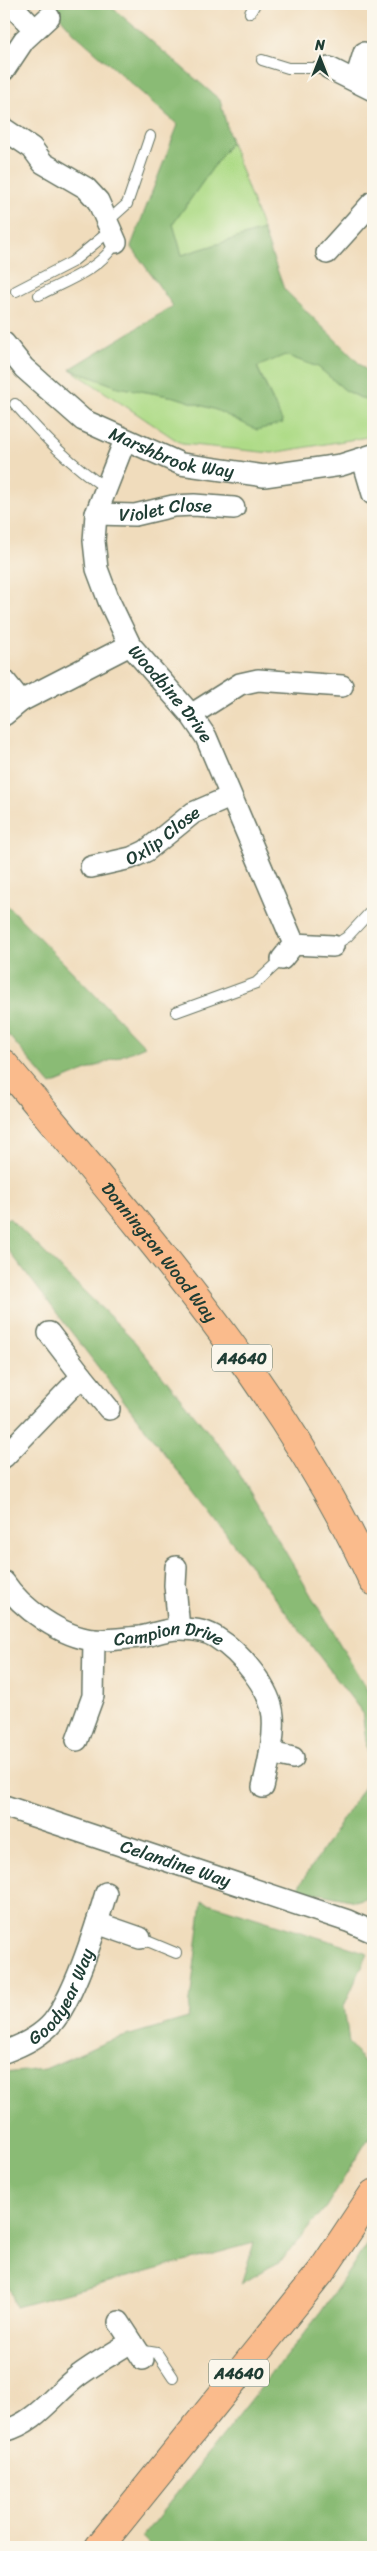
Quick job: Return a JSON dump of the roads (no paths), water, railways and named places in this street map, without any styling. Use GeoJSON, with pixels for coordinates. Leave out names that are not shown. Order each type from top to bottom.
{"type":"FeatureCollection","features":[{"type":"Feature","properties":{"kind":"main road","name":"Donnington Wood Way"},"geometry":{"type":"LineString","coordinates":[[4,1064],[130,1214],[240,1354],[307,1459],[360,1553],[373,1581]]}},
{"type":"Feature","properties":{"kind":"main road","name":"A4640"},"geometry":{"type":"LineString","coordinates":[[99,2547],[321,2272],[373,2194]]}},
{"type":"Feature","properties":{"kind":"street"},"geometry":{"type":"LineString","coordinates":[[4,70],[41,23],[17,8]]}},
{"type":"Feature","properties":{"kind":"street"},"geometry":{"type":"LineString","coordinates":[[329,68],[364,84],[364,53]]}},
{"type":"Feature","properties":{"kind":"street"},"geometry":{"type":"LineString","coordinates":[[4,128],[32,148],[43,163],[86,188],[98,202],[112,231]]}},
{"type":"Feature","properties":{"kind":"street"},"geometry":{"type":"LineString","coordinates":[[327,253],[373,202]]}},
{"type":"Feature","properties":{"kind":"street","name":"Marshbrook Way"},"geometry":{"type":"LineString","coordinates":[[4,343],[24,368],[83,420],[181,464],[264,476],[368,458]]}},
{"type":"Feature","properties":{"kind":"street","name":"Woodbine Drive"},"geometry":{"type":"LineString","coordinates":[[125,440],[96,514],[94,541],[97,569],[109,601],[130,645],[191,715],[206,737],[288,952]]}},
{"type":"Feature","properties":{"kind":"street"},"geometry":{"type":"LineString","coordinates":[[368,458],[373,494]]}},
{"type":"Feature","properties":{"kind":"street","name":"Violet Close"},"geometry":{"type":"LineString","coordinates":[[96,514],[135,515],[173,506],[194,505],[234,508]]}},
{"type":"Feature","properties":{"kind":"street"},"geometry":{"type":"LineString","coordinates":[[4,716],[21,701],[130,645]]}},
{"type":"Feature","properties":{"kind":"street"},"geometry":{"type":"LineString","coordinates":[[4,680],[21,701]]}},
{"type":"Feature","properties":{"kind":"street"},"geometry":{"type":"LineString","coordinates":[[191,715],[234,687],[258,680],[342,686]]}},
{"type":"Feature","properties":{"kind":"street","name":"Oxlip Close"},"geometry":{"type":"LineString","coordinates":[[91,867],[123,860],[146,850],[193,813],[230,796]]}},
{"type":"Feature","properties":{"kind":"street"},"geometry":{"type":"LineString","coordinates":[[288,952],[333,946]]}},
{"type":"Feature","properties":{"kind":"street"},"geometry":{"type":"LineString","coordinates":[[49,1333],[109,1409]]}},
{"type":"Feature","properties":{"kind":"street"},"geometry":{"type":"LineString","coordinates":[[4,1457],[82,1376]]}},
{"type":"Feature","properties":{"kind":"street"},"geometry":{"type":"LineString","coordinates":[[169,1579],[179,1629]]}},
{"type":"Feature","properties":{"kind":"street","name":"Campion Drive"},"geometry":{"type":"LineString","coordinates":[[4,1582],[12,1595],[41,1618],[74,1634],[94,1640],[140,1637],[179,1629],[203,1632],[217,1638],[258,1678],[269,1696],[273,1716],[270,1753],[263,1787]]}},
{"type":"Feature","properties":{"kind":"street"},"geometry":{"type":"LineString","coordinates":[[77,1740],[93,1696],[94,1640]]}},
{"type":"Feature","properties":{"kind":"street"},"geometry":{"type":"LineString","coordinates":[[270,1753],[293,1758]]}},
{"type":"Feature","properties":{"kind":"street","name":"Celandine Way"},"geometry":{"type":"LineString","coordinates":[[4,1806],[373,1932]]}},
{"type":"Feature","properties":{"kind":"street","name":"Goodyear Way"},"geometry":{"type":"LineString","coordinates":[[4,2052],[34,2037],[53,2022],[67,1998],[97,1923],[106,1893]]}},
{"type":"Feature","properties":{"kind":"street","name":"Celandine Way"},"geometry":{"type":"LineString","coordinates":[[348,1922],[373,1919]]}},
{"type":"Feature","properties":{"kind":"street","name":"Goodyear Way"},"geometry":{"type":"LineString","coordinates":[[97,1923],[140,1938]]}},
{"type":"Feature","properties":{"kind":"street"},"geometry":{"type":"LineString","coordinates":[[4,2431],[20,2426],[42,2411],[78,2376],[137,2350],[119,2322]]}},
{"type":"Feature","properties":{"kind":"lane"},"geometry":{"type":"LineString","coordinates":[[250,13],[255,4]]}},
{"type":"Feature","properties":{"kind":"lane"},"geometry":{"type":"LineString","coordinates":[[262,60],[288,68],[329,68]]}},
{"type":"Feature","properties":{"kind":"lane"},"geometry":{"type":"LineString","coordinates":[[39,296],[96,265],[110,254],[112,231],[135,184],[150,136]]}},
{"type":"Feature","properties":{"kind":"lane"},"geometry":{"type":"LineString","coordinates":[[16,291],[72,262],[112,231]]}},
{"type":"Feature","properties":{"kind":"lane"},"geometry":{"type":"LineString","coordinates":[[16,404],[40,433],[70,462],[106,488]]}},
{"type":"Feature","properties":{"kind":"lane"},"geometry":{"type":"LineString","coordinates":[[333,946],[347,937],[373,909]]}},
{"type":"Feature","properties":{"kind":"lane"},"geometry":{"type":"LineString","coordinates":[[176,1012],[256,983],[288,952]]}},
{"type":"Feature","properties":{"kind":"lane"},"geometry":{"type":"LineString","coordinates":[[140,1938],[176,1953]]}},
{"type":"Feature","properties":{"kind":"lane"},"geometry":{"type":"LineString","coordinates":[[137,2350],[157,2353],[173,2377]]}}]}
